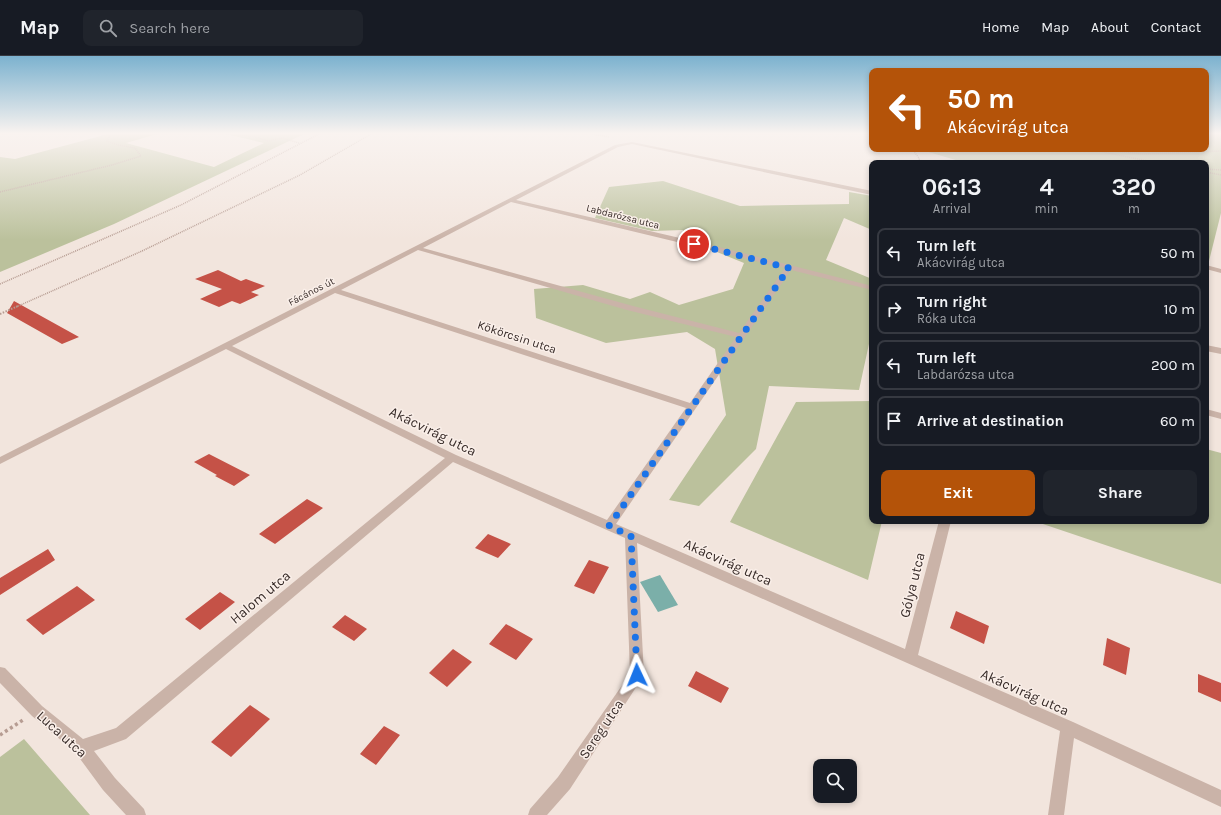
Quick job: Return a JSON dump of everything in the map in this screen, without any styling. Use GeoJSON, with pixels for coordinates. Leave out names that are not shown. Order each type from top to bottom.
{"type":"FeatureCollection","features":[{"type":"Feature","properties":{"kind":"street","name":"Fácános út"},"geometry":{"type":"LineString","coordinates":[[0,461],[570,169]]}},
{"type":"Feature","properties":{"kind":"street","name":"Fácános út"},"geometry":{"type":"LineString","coordinates":[[757,169],[869,192]]}},
{"type":"Feature","properties":{"kind":"street","name":"Labdarózsa utca"},"geometry":{"type":"LineString","coordinates":[[509,200],[723,250],[869,287]]}},
{"type":"Feature","properties":{"kind":"street"},"geometry":{"type":"LineString","coordinates":[[416,248],[630,308],[742,336]]}},
{"type":"Feature","properties":{"kind":"street"},"geometry":{"type":"LineString","coordinates":[[609,526],[789,268]]}},
{"type":"Feature","properties":{"kind":"street"},"geometry":{"type":"LineString","coordinates":[[1209,268],[1221,271]]}},
{"type":"Feature","properties":{"kind":"street","name":"Kökörcsin utca"},"geometry":{"type":"LineString","coordinates":[[334,290],[692,407]]}},
{"type":"Feature","properties":{"kind":"street","name":"Akácvirág utca"},"geometry":{"type":"LineString","coordinates":[[226,346],[452,457],[1068,727],[1221,799]]}},
{"type":"Feature","properties":{"kind":"street"},"geometry":{"type":"LineString","coordinates":[[1209,349],[1221,351]]}},
{"type":"Feature","properties":{"kind":"street"},"geometry":{"type":"LineString","coordinates":[[1209,413],[1221,416]]}},
{"type":"Feature","properties":{"kind":"street","name":"Halom utca"},"geometry":{"type":"LineString","coordinates":[[81,748],[121,734],[452,457]]}},
{"type":"Feature","properties":{"kind":"street","name":"Gólya utca"},"geometry":{"type":"LineString","coordinates":[[910,658],[944,524]]}},
{"type":"Feature","properties":{"kind":"street","name":"Sereg utca"},"geometry":{"type":"LineString","coordinates":[[536,815],[564,783],[637,675],[631,536]]}},
{"type":"Feature","properties":{"kind":"street","name":"Luca utca"},"geometry":{"type":"LineString","coordinates":[[0,673],[37,711],[81,748],[110,784],[138,815]]}},
{"type":"Feature","properties":{"kind":"street"},"geometry":{"type":"LineString","coordinates":[[1056,815],[1068,727]]}},
{"type":"Feature","properties":{"kind":"path"},"geometry":{"type":"LineString","coordinates":[[0,192],[94,169]]}},
{"type":"Feature","properties":{"kind":"path"},"geometry":{"type":"LineString","coordinates":[[0,284],[181,205],[249,169]]}},
{"type":"Feature","properties":{"kind":"path"},"geometry":{"type":"LineString","coordinates":[[0,314],[142,250],[310,169]]}},
{"type":"Feature","properties":{"kind":"path"},"geometry":{"type":"LineString","coordinates":[[1209,173],[1221,175]]}},
{"type":"Feature","properties":{"kind":"path"},"geometry":{"type":"LineString","coordinates":[[0,736],[37,711]]}},
{"type":"Feature","properties":{"kind":"green space"},"geometry":{"type":"Polygon","coordinates":[[[0,169],[229,169],[114,224],[0,272],[0,169]]]}},
{"type":"Feature","properties":{"kind":"green space"},"geometry":{"type":"Polygon","coordinates":[[[1209,169],[1221,169],[1221,213],[1209,261],[1209,169]]]}},
{"type":"Feature","properties":{"kind":"green space"},"geometry":{"type":"Polygon","coordinates":[[[663,181],[740,206],[849,204],[849,192],[869,195],[869,229],[844,218],[826,260],[869,278],[869,344],[859,390],[769,386],[756,449],[699,506],[669,500],[726,415],[715,349],[687,332],[606,343],[536,318],[534,289],[583,285],[630,299],[650,292],[679,305],[733,289],[744,263],[690,241],[683,230],[652,231],[595,218],[609,187],[663,181]]]}},
{"type":"Feature","properties":{"kind":"green space"},"geometry":{"type":"Polygon","coordinates":[[[869,401],[869,524],[881,524],[868,580],[730,522],[796,402],[869,401]]]}},
{"type":"Feature","properties":{"kind":"green space"},"geometry":{"type":"Polygon","coordinates":[[[1209,450],[1221,453],[1221,584],[1043,524],[1209,524],[1209,450]]]}},
{"type":"Feature","properties":{"kind":"green space"},"geometry":{"type":"Polygon","coordinates":[[[24,739],[90,815],[0,815],[0,757],[24,739]]]}},
{"type":"Feature","properties":{"kind":"water"},"geometry":{"type":"Polygon","coordinates":[[[660,575],[678,605],[658,612],[640,582],[660,575]]]}},
{"type":"Feature","properties":{"kind":"building"},"geometry":{"type":"Polygon","coordinates":[[[218,270],[241,281],[246,279],[265,286],[251,292],[259,295],[240,304],[232,301],[219,307],[200,299],[222,289],[195,279],[218,270]]]}},
{"type":"Feature","properties":{"kind":"building"},"geometry":{"type":"Polygon","coordinates":[[[14,301],[79,337],[62,344],[7,313],[14,301]]]}},
{"type":"Feature","properties":{"kind":"building"},"geometry":{"type":"Polygon","coordinates":[[[209,454],[250,475],[234,486],[215,476],[217,475],[194,462],[209,454]]]}},
{"type":"Feature","properties":{"kind":"building"},"geometry":{"type":"Polygon","coordinates":[[[307,499],[323,508],[275,544],[259,534],[307,499]]]}},
{"type":"Feature","properties":{"kind":"building"},"geometry":{"type":"Polygon","coordinates":[[[488,534],[511,544],[498,558],[475,548],[488,534]]]}},
{"type":"Feature","properties":{"kind":"building"},"geometry":{"type":"Polygon","coordinates":[[[48,549],[55,560],[0,595],[0,578],[48,549]]]}},
{"type":"Feature","properties":{"kind":"building"},"geometry":{"type":"Polygon","coordinates":[[[589,560],[609,567],[594,594],[574,586],[589,560]]]}},
{"type":"Feature","properties":{"kind":"building"},"geometry":{"type":"Polygon","coordinates":[[[77,586],[95,600],[43,635],[26,620],[77,586]]]}},
{"type":"Feature","properties":{"kind":"building"},"geometry":{"type":"Polygon","coordinates":[[[220,592],[235,602],[200,630],[185,619],[220,592]]]}},
{"type":"Feature","properties":{"kind":"building"},"geometry":{"type":"Polygon","coordinates":[[[956,611],[989,626],[984,644],[950,628],[956,611]]]}},
{"type":"Feature","properties":{"kind":"building"},"geometry":{"type":"Polygon","coordinates":[[[345,615],[367,629],[354,641],[332,627],[345,615]]]}},
{"type":"Feature","properties":{"kind":"building"},"geometry":{"type":"Polygon","coordinates":[[[506,624],[533,639],[516,660],[489,644],[506,624]]]}},
{"type":"Feature","properties":{"kind":"building"},"geometry":{"type":"Polygon","coordinates":[[[1107,638],[1130,648],[1126,675],[1103,665],[1107,638]]]}},
{"type":"Feature","properties":{"kind":"building"},"geometry":{"type":"Polygon","coordinates":[[[453,649],[472,662],[447,687],[429,673],[453,649]]]}},
{"type":"Feature","properties":{"kind":"building"},"geometry":{"type":"Polygon","coordinates":[[[696,671],[729,688],[721,703],[688,686],[696,671]]]}},
{"type":"Feature","properties":{"kind":"building"},"geometry":{"type":"Polygon","coordinates":[[[1198,674],[1221,683],[1221,702],[1198,692],[1198,674]]]}},
{"type":"Feature","properties":{"kind":"building"},"geometry":{"type":"Polygon","coordinates":[[[250,705],[270,719],[231,757],[211,742],[250,705]]]}},
{"type":"Feature","properties":{"kind":"building"},"geometry":{"type":"Polygon","coordinates":[[[384,726],[400,735],[376,765],[360,754],[384,726]]]}},
{"type":"Feature","properties":{"kind":"route"},"geometry":{"type":"LineString","coordinates":[[637,675],[631,536],[609,526],[789,268],[723,250],[694,244]]}}]}
